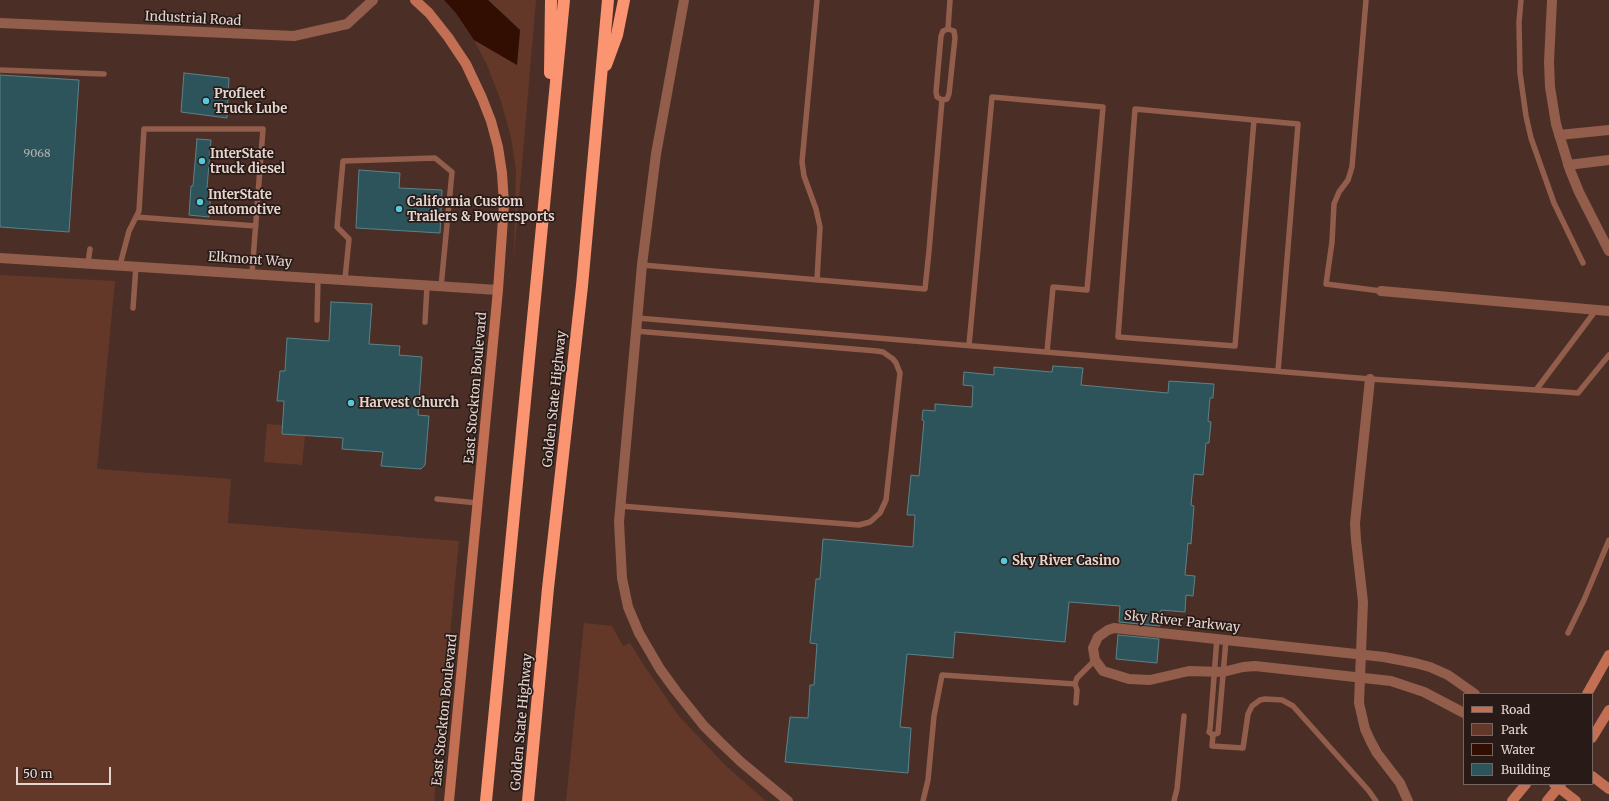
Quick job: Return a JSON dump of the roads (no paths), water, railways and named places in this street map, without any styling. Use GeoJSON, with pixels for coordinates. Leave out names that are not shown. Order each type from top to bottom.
{"type":"FeatureCollection","features":[{"type":"Feature","properties":{"kind":"highway"},"geometry":{"type":"LineString","coordinates":[[549,163],[551,0]]}},
{"type":"Feature","properties":{"kind":"highway","name":"Golden State Highway"},"geometry":{"type":"LineString","coordinates":[[486,801],[564,0]]}},
{"type":"Feature","properties":{"kind":"highway","name":"Golden State Highway"},"geometry":{"type":"LineString","coordinates":[[528,801],[548,588],[582,286],[608,0]]}},
{"type":"Feature","properties":{"kind":"highway"},"geometry":{"type":"LineString","coordinates":[[601,79],[617,35],[624,0]]}},
{"type":"Feature","properties":{"kind":"main road","name":"East Stockton Boulevard"},"geometry":{"type":"LineString","coordinates":[[415,0],[429,13],[448,37],[466,64],[482,98],[491,121],[498,147],[502,173],[504,204],[498,290],[450,801]]}},
{"type":"Feature","properties":{"kind":"main road"},"geometry":{"type":"LineString","coordinates":[[1588,693],[1609,655]]}},
{"type":"Feature","properties":{"kind":"main road"},"geometry":{"type":"LineString","coordinates":[[1593,736],[1609,710]]}},
{"type":"Feature","properties":{"kind":"main road"},"geometry":{"type":"LineString","coordinates":[[1593,777],[1609,789]]}},
{"type":"Feature","properties":{"kind":"main road"},"geometry":{"type":"LineString","coordinates":[[1512,801],[1525,785]]}},
{"type":"Feature","properties":{"kind":"main road"},"geometry":{"type":"LineString","coordinates":[[1547,801],[1558,785],[1576,801]]}},
{"type":"Feature","properties":{"kind":"street","name":"Industrial Road"},"geometry":{"type":"LineString","coordinates":[[0,23],[294,36],[347,24],[373,0]]}},
{"type":"Feature","properties":{"kind":"street"},"geometry":{"type":"LineString","coordinates":[[684,0],[656,154],[636,318],[620,506],[619,529],[622,578],[628,607],[639,633],[660,669],[676,691],[704,726],[741,762],[788,801]]}},
{"type":"Feature","properties":{"kind":"street"},"geometry":{"type":"LineString","coordinates":[[1552,0],[1549,62],[1552,105],[1568,165],[1579,192],[1609,251]]}},
{"type":"Feature","properties":{"kind":"street"},"geometry":{"type":"LineString","coordinates":[[1559,135],[1609,130]]}},
{"type":"Feature","properties":{"kind":"street"},"geometry":{"type":"LineString","coordinates":[[1568,165],[1609,160]]}},
{"type":"Feature","properties":{"kind":"street","name":"Elkmont Way"},"geometry":{"type":"LineString","coordinates":[[0,258],[498,290]]}},
{"type":"Feature","properties":{"kind":"street"},"geometry":{"type":"LineString","coordinates":[[1381,292],[1609,311]]}},
{"type":"Feature","properties":{"kind":"street"},"geometry":{"type":"LineString","coordinates":[[1370,379],[1355,523],[1363,602],[1359,703],[1365,729],[1377,753],[1400,783],[1408,801]]}},
{"type":"Feature","properties":{"kind":"street","name":"Sky River Parkway"},"geometry":{"type":"LineString","coordinates":[[1095,660],[1093,654],[1095,642],[1103,632],[1114,628],[1399,659],[1448,675],[1474,693]]}},
{"type":"Feature","properties":{"kind":"street"},"geometry":{"type":"LineString","coordinates":[[1095,660],[1098,666],[1109,674],[1139,680],[1158,680],[1180,672],[1219,672],[1255,666],[1391,681],[1440,699],[1463,712]]}},
{"type":"Feature","properties":{"kind":"lane"},"geometry":{"type":"LineString","coordinates":[[817,0],[802,162],[804,176],[816,209],[820,227],[817,280]]}},
{"type":"Feature","properties":{"kind":"lane"},"geometry":{"type":"LineString","coordinates":[[948,28],[950,0]]}},
{"type":"Feature","properties":{"kind":"lane"},"geometry":{"type":"LineString","coordinates":[[1366,0],[1352,167],[1348,180],[1339,192],[1334,204],[1332,242],[1326,284],[1381,292]]}},
{"type":"Feature","properties":{"kind":"lane"},"geometry":{"type":"LineString","coordinates":[[1521,0],[1519,47],[1521,79],[1526,116],[1531,138],[1554,203],[1583,263]]}},
{"type":"Feature","properties":{"kind":"lane"},"geometry":{"type":"LineString","coordinates":[[942,100],[936,95],[940,43],[941,33],[948,28]]}},
{"type":"Feature","properties":{"kind":"lane"},"geometry":{"type":"LineString","coordinates":[[942,100],[947,98],[949,94],[955,38],[954,31],[948,28]]}},
{"type":"Feature","properties":{"kind":"lane"},"geometry":{"type":"LineString","coordinates":[[0,70],[104,74]]}},
{"type":"Feature","properties":{"kind":"lane"},"geometry":{"type":"LineString","coordinates":[[969,345],[992,97],[1103,107],[1087,290],[1053,288],[1047,352]]}},
{"type":"Feature","properties":{"kind":"lane"},"geometry":{"type":"LineString","coordinates":[[642,265],[925,289],[930,251],[942,100]]}},
{"type":"Feature","properties":{"kind":"lane"},"geometry":{"type":"LineString","coordinates":[[1254,120],[1235,346],[1118,337],[1135,109],[1298,124],[1278,371]]}},
{"type":"Feature","properties":{"kind":"lane"},"geometry":{"type":"LineString","coordinates":[[120,265],[129,231],[139,211],[144,129],[263,129],[252,274]]}},
{"type":"Feature","properties":{"kind":"lane"},"geometry":{"type":"LineString","coordinates":[[345,279],[349,239],[337,227],[343,161],[435,158],[452,172],[441,287]]}},
{"type":"Feature","properties":{"kind":"lane"},"geometry":{"type":"LineString","coordinates":[[136,217],[256,226]]}},
{"type":"Feature","properties":{"kind":"lane"},"geometry":{"type":"LineString","coordinates":[[88,263],[90,249]]}},
{"type":"Feature","properties":{"kind":"lane"},"geometry":{"type":"LineString","coordinates":[[133,308],[136,266]]}},
{"type":"Feature","properties":{"kind":"lane"},"geometry":{"type":"LineString","coordinates":[[317,320],[318,278]]}},
{"type":"Feature","properties":{"kind":"lane"},"geometry":{"type":"LineString","coordinates":[[425,322],[427,286]]}},
{"type":"Feature","properties":{"kind":"lane"},"geometry":{"type":"LineString","coordinates":[[1536,390],[1596,310]]}},
{"type":"Feature","properties":{"kind":"lane"},"geometry":{"type":"LineString","coordinates":[[636,318],[1370,379],[1578,393],[1609,355]]}},
{"type":"Feature","properties":{"kind":"lane"},"geometry":{"type":"LineString","coordinates":[[620,506],[859,525],[870,522],[880,513],[886,500],[900,373],[893,359],[877,350],[635,331]]}},
{"type":"Feature","properties":{"kind":"lane"},"geometry":{"type":"LineString","coordinates":[[437,499],[478,503]]}},
{"type":"Feature","properties":{"kind":"lane"},"geometry":{"type":"LineString","coordinates":[[1568,633],[1584,600],[1609,540]]}},
{"type":"Feature","properties":{"kind":"lane"},"geometry":{"type":"LineString","coordinates":[[1222,639],[1219,672],[1210,732],[1213,735],[1212,746],[1243,748],[1248,714],[1255,702],[1265,699],[1278,699],[1286,701],[1303,717],[1369,791],[1376,801]]}},
{"type":"Feature","properties":{"kind":"lane"},"geometry":{"type":"LineString","coordinates":[[1213,735],[1218,733],[1219,672],[1222,639]]}},
{"type":"Feature","properties":{"kind":"lane"},"geometry":{"type":"LineString","coordinates":[[1075,684],[1083,672],[1095,660]]}},
{"type":"Feature","properties":{"kind":"lane"},"geometry":{"type":"LineString","coordinates":[[923,801],[928,780],[934,716],[942,675],[1075,684]]}},
{"type":"Feature","properties":{"kind":"lane"},"geometry":{"type":"LineString","coordinates":[[1075,684],[1077,690],[1076,703]]}},
{"type":"Feature","properties":{"kind":"lane"},"geometry":{"type":"LineString","coordinates":[[1174,801],[1177,789],[1184,716]]}},
{"type":"Feature","properties":{"kind":"water"},"geometry":{"type":"Polygon","coordinates":[[[444,0],[488,0],[520,30],[517,65],[474,40],[456,13],[444,0]]]}},
{"type":"Feature","properties":{"kind":"place","name":"Profleet Truck Lube"},"geometry":{"type":"Point","coordinates":[206,101]}},
{"type":"Feature","properties":{"kind":"place","name":"InterState truck diesel"},"geometry":{"type":"Point","coordinates":[202,161]}},
{"type":"Feature","properties":{"kind":"place","name":"InterState automotive"},"geometry":{"type":"Point","coordinates":[200,202]}},
{"type":"Feature","properties":{"kind":"place","name":"California Custom Trailers & Powersports"},"geometry":{"type":"Point","coordinates":[399,209]}},
{"type":"Feature","properties":{"kind":"place","name":"Harvest Church"},"geometry":{"type":"Point","coordinates":[351,403]}},
{"type":"Feature","properties":{"kind":"place","name":"Sky River Casino"},"geometry":{"type":"Point","coordinates":[1004,561]}}]}
